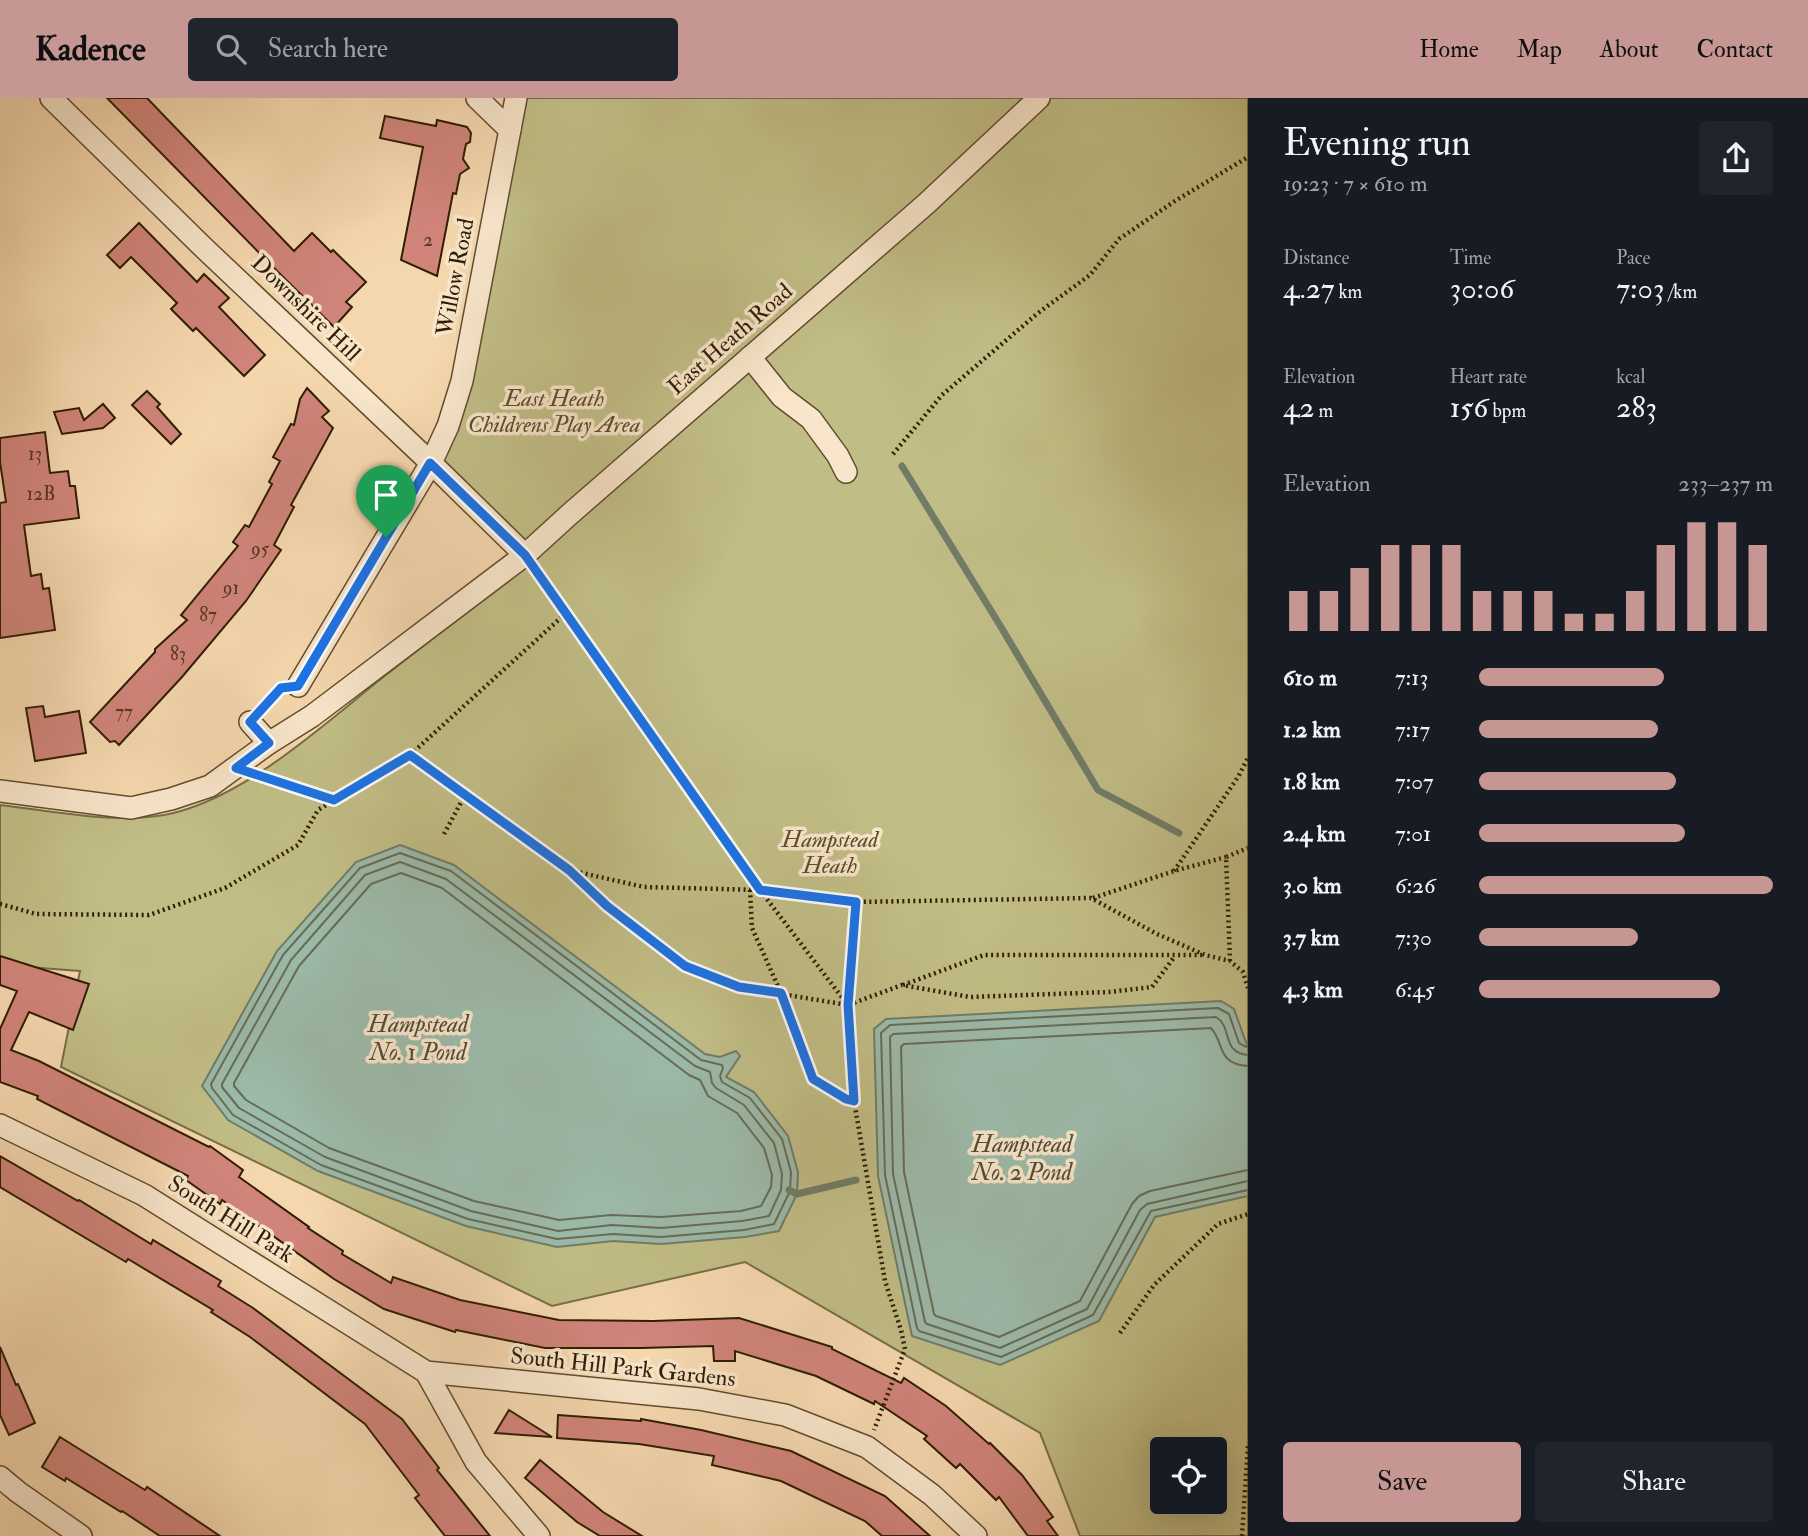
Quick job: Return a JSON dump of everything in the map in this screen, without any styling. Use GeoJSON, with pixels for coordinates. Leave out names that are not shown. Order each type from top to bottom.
{"type":"FeatureCollection","features":[{"type":"Feature","properties":{"kind":"street","name":"Downshire Hill"},"geometry":{"type":"LineString","coordinates":[[51,98],[525,555]]}},
{"type":"Feature","properties":{"kind":"street"},"geometry":{"type":"LineString","coordinates":[[477,98],[510,130]]}},
{"type":"Feature","properties":{"kind":"street","name":"Willow Road"},"geometry":{"type":"LineString","coordinates":[[298,686],[430,463],[448,426],[462,381],[516,98]]}},
{"type":"Feature","properties":{"kind":"street","name":"East Heath Road"},"geometry":{"type":"LineString","coordinates":[[0,791],[131,808],[210,786],[269,743],[313,716],[525,555],[926,204],[1040,98]]}},
{"type":"Feature","properties":{"kind":"street"},"geometry":{"type":"LineString","coordinates":[[750,357],[782,397],[811,419],[838,456],[846,472]]}},
{"type":"Feature","properties":{"kind":"street"},"geometry":{"type":"LineString","coordinates":[[250,722],[269,743]]}},
{"type":"Feature","properties":{"kind":"street","name":"South Hill Park"},"geometry":{"type":"LineString","coordinates":[[0,1125],[144,1195],[426,1372]]}},
{"type":"Feature","properties":{"kind":"street"},"geometry":{"type":"LineString","coordinates":[[426,1372],[476,1462],[539,1536]]}},
{"type":"Feature","properties":{"kind":"street","name":"South Hill Park Gardens"},"geometry":{"type":"LineString","coordinates":[[426,1372],[699,1399],[785,1415],[867,1447],[932,1496],[976,1536]]}},
{"type":"Feature","properties":{"kind":"street"},"geometry":{"type":"LineString","coordinates":[[0,1477],[18,1493],[81,1536]]}},
{"type":"Feature","properties":{"kind":"path"},"geometry":{"type":"LineString","coordinates":[[893,454],[942,395],[1038,313],[1090,275],[1119,239],[1248,157]]}},
{"type":"Feature","properties":{"kind":"path"},"geometry":{"type":"LineString","coordinates":[[525,555],[760,890],[848,1005]]}},
{"type":"Feature","properties":{"kind":"path"},"geometry":{"type":"LineString","coordinates":[[0,904],[36,914],[149,915],[225,888],[298,845],[318,810],[410,755],[565,614]]}},
{"type":"Feature","properties":{"kind":"path"},"geometry":{"type":"LineString","coordinates":[[250,722],[281,688],[298,686]]}},
{"type":"Feature","properties":{"kind":"path"},"geometry":{"type":"LineString","coordinates":[[410,755],[569,870],[607,906],[685,966],[739,987],[848,1005],[984,955],[1205,955]]}},
{"type":"Feature","properties":{"kind":"path"},"geometry":{"type":"LineString","coordinates":[[1174,871],[1248,758]]}},
{"type":"Feature","properties":{"kind":"path"},"geometry":{"type":"LineString","coordinates":[[241,765],[334,800]]}},
{"type":"Feature","properties":{"kind":"path"},"geometry":{"type":"LineString","coordinates":[[444,834],[465,795]]}},
{"type":"Feature","properties":{"kind":"path"},"geometry":{"type":"LineString","coordinates":[[569,870],[644,887],[760,890],[856,902],[1091,898],[1248,848]]}},
{"type":"Feature","properties":{"kind":"path"},"geometry":{"type":"LineString","coordinates":[[1226,857],[1230,961]]}},
{"type":"Feature","properties":{"kind":"path"},"geometry":{"type":"LineString","coordinates":[[750,890],[752,928],[781,993],[813,1079],[854,1101]]}},
{"type":"Feature","properties":{"kind":"path"},"geometry":{"type":"LineString","coordinates":[[1091,898],[1157,934],[1205,955],[1230,961],[1244,972],[1248,988]]}},
{"type":"Feature","properties":{"kind":"path"},"geometry":{"type":"LineString","coordinates":[[856,902],[848,1005],[854,1101],[885,1282],[905,1349],[867,1447]]}},
{"type":"Feature","properties":{"kind":"path"},"geometry":{"type":"LineString","coordinates":[[902,985],[971,997],[1109,992],[1152,987],[1175,956]]}},
{"type":"Feature","properties":{"kind":"path"},"geometry":{"type":"LineString","coordinates":[[1120,1333],[1154,1285],[1218,1224],[1248,1214]]}},
{"type":"Feature","properties":{"kind":"path"},"geometry":{"type":"LineString","coordinates":[[1242,1536],[1248,1445]]}},
{"type":"Feature","properties":{"kind":"path"},"geometry":{"type":"LineString","coordinates":[[1241,1521],[1248,1527]]}},
{"type":"Feature","properties":{"kind":"green space","name":"Hampstead Heath"},"geometry":{"type":"Polygon","coordinates":[[[516,98],[1248,98],[1248,1536],[1080,1536],[1040,1433],[745,1262],[552,1306],[61,1067],[80,971],[0,965],[0,805],[82,816],[144,817],[193,807],[222,794],[251,778],[307,739],[525,568],[431,463],[448,426],[516,98]]]}},
{"type":"Feature","properties":{"kind":"water","name":"Hampstead No. 1 Pond"},"geometry":{"type":"Polygon","coordinates":[[[400,845],[454,865],[705,1054],[720,1057],[736,1051],[740,1056],[726,1077],[754,1092],[788,1136],[798,1172],[797,1194],[779,1231],[745,1237],[661,1244],[613,1241],[557,1247],[466,1226],[318,1171],[228,1120],[202,1086],[277,951],[356,862],[400,845]]]}},
{"type":"Feature","properties":{"kind":"water","name":"Hampstead No. 2 Pond"},"geometry":{"type":"Polygon","coordinates":[[[1221,1001],[1234,1009],[1248,1048],[1248,1196],[1155,1217],[1099,1321],[1000,1365],[912,1336],[878,1176],[874,1029],[886,1019],[1221,1001]]]}},
{"type":"Feature","properties":{"kind":"building"},"geometry":{"type":"Polygon","coordinates":[[[107,98],[147,98],[294,251],[312,233],[366,282],[346,302],[352,307],[334,327],[276,270],[107,98]]]}},
{"type":"Feature","properties":{"kind":"building"},"geometry":{"type":"Polygon","coordinates":[[[385,116],[436,126],[437,120],[467,127],[471,133],[463,159],[469,168],[460,174],[456,194],[453,193],[437,276],[401,260],[423,147],[380,138],[385,116]]]}},
{"type":"Feature","properties":{"kind":"building"},"geometry":{"type":"Polygon","coordinates":[[[139,223],[197,282],[204,274],[229,298],[219,307],[265,355],[244,376],[196,328],[193,331],[171,309],[177,303],[131,257],[120,268],[107,255],[139,223]]]}},
{"type":"Feature","properties":{"kind":"building"},"geometry":{"type":"Polygon","coordinates":[[[307,388],[329,411],[322,417],[333,428],[291,505],[294,507],[274,545],[281,550],[246,601],[182,677],[119,745],[115,741],[110,742],[90,722],[155,649],[187,620],[181,615],[238,546],[233,542],[245,525],[249,527],[272,484],[269,482],[280,461],[273,457],[291,424],[294,425],[300,399],[307,388]]]}},
{"type":"Feature","properties":{"kind":"building"},"geometry":{"type":"Polygon","coordinates":[[[147,391],[160,404],[157,407],[181,434],[171,444],[132,405],[147,391]]]}},
{"type":"Feature","properties":{"kind":"building"},"geometry":{"type":"Polygon","coordinates":[[[103,404],[115,418],[103,428],[62,434],[54,412],[79,408],[84,420],[103,404]]]}},
{"type":"Feature","properties":{"kind":"building"},"geometry":{"type":"Polygon","coordinates":[[[45,432],[50,473],[68,471],[70,486],[75,486],[79,518],[24,525],[31,576],[41,574],[43,589],[49,588],[55,630],[0,638],[0,503],[6,502],[0,462],[0,438],[45,432]]]}},
{"type":"Feature","properties":{"kind":"building"},"geometry":{"type":"Polygon","coordinates":[[[43,706],[45,717],[79,711],[86,753],[35,761],[26,708],[43,706]]]}},
{"type":"Feature","properties":{"kind":"building"},"geometry":{"type":"Polygon","coordinates":[[[0,956],[89,984],[73,1030],[29,1012],[11,1050],[39,1061],[210,1146],[243,1170],[239,1177],[343,1251],[342,1254],[391,1283],[393,1277],[460,1300],[559,1320],[739,1318],[832,1347],[901,1383],[904,1378],[946,1406],[990,1443],[1022,1475],[1053,1517],[1047,1521],[1058,1536],[1028,1536],[999,1497],[996,1500],[960,1464],[956,1468],[924,1439],[927,1436],[875,1401],[874,1404],[816,1376],[735,1351],[735,1361],[714,1361],[713,1346],[545,1348],[456,1330],[455,1332],[384,1309],[334,1279],[222,1200],[220,1204],[186,1180],[188,1176],[37,1099],[38,1096],[0,1082],[0,1029],[17,991],[0,985],[0,956]]]}},
{"type":"Feature","properties":{"kind":"building"},"geometry":{"type":"Polygon","coordinates":[[[0,1156],[151,1244],[153,1240],[221,1281],[218,1286],[253,1308],[402,1419],[439,1468],[437,1470],[490,1536],[445,1536],[415,1498],[419,1495],[365,1424],[250,1337],[211,1312],[213,1310],[0,1187],[0,1156]]]}},
{"type":"Feature","properties":{"kind":"building"},"geometry":{"type":"Polygon","coordinates":[[[0,1347],[35,1423],[9,1435],[0,1415],[0,1347]]]}},
{"type":"Feature","properties":{"kind":"building"},"geometry":{"type":"Polygon","coordinates":[[[509,1410],[552,1437],[495,1433],[509,1410]]]}},
{"type":"Feature","properties":{"kind":"building"},"geometry":{"type":"Polygon","coordinates":[[[558,1415],[641,1419],[791,1451],[885,1496],[930,1536],[882,1536],[865,1521],[781,1481],[712,1465],[714,1456],[639,1444],[557,1438],[558,1415]]]}},
{"type":"Feature","properties":{"kind":"building"},"geometry":{"type":"Polygon","coordinates":[[[60,1437],[145,1490],[147,1487],[220,1536],[160,1536],[66,1478],[65,1481],[42,1467],[60,1437]]]}},
{"type":"Feature","properties":{"kind":"building"},"geometry":{"type":"Polygon","coordinates":[[[540,1460],[603,1512],[642,1536],[600,1536],[577,1522],[525,1478],[540,1460]]]}},
{"type":"Feature","properties":{"kind":"waterway"},"geometry":{"type":"LineString","coordinates":[[902,466],[1098,790],[1179,833]]}},
{"type":"Feature","properties":{"kind":"waterway"},"geometry":{"type":"LineString","coordinates":[[789,1190],[797,1194],[856,1180]]}},
{"type":"Feature","properties":{"kind":"route"},"geometry":{"type":"LineString","coordinates":[[430,463],[525,555],[760,890],[856,902],[848,1005],[854,1101],[813,1079],[781,993],[739,987],[685,966],[607,906],[569,870],[410,755],[334,800],[236,768],[269,743],[250,722],[281,688],[298,686],[386,537],[430,463]]}},
{"type":"Feature","properties":{"kind":"park label","name":"East Heath Childrens Play Area"},"geometry":{"type":"Point","coordinates":[554,411]}}]}
